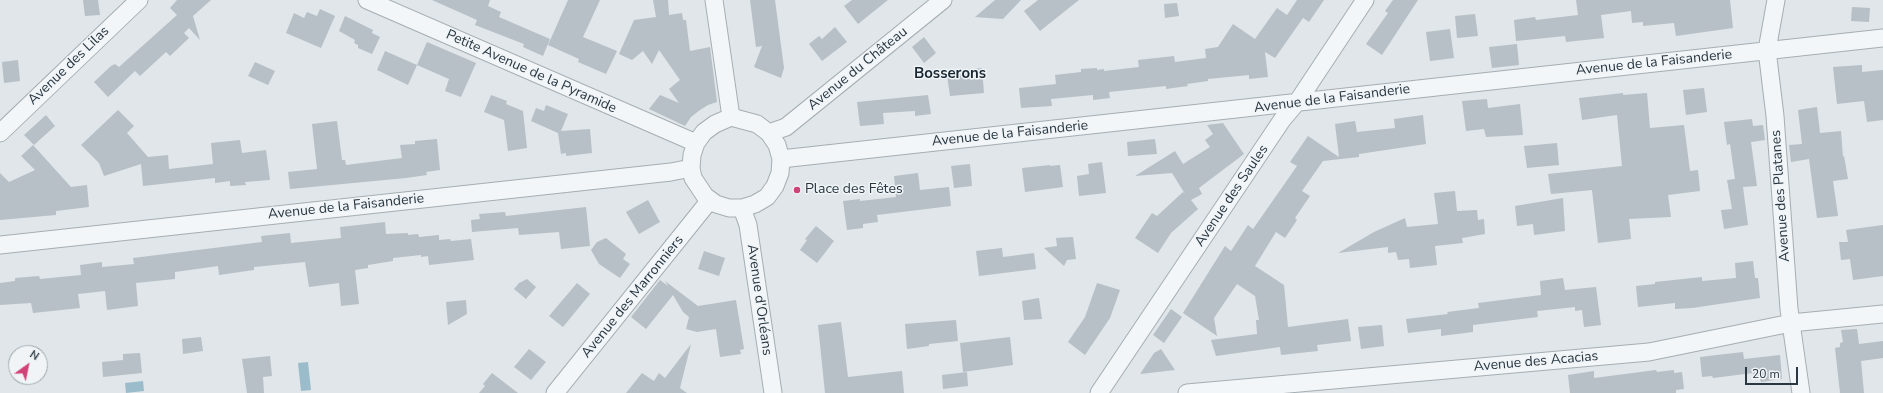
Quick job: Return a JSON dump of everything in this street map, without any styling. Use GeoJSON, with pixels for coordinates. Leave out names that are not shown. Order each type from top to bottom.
{"type":"FeatureCollection","features":[{"type":"Feature","properties":{"kind":"street","name":"Avenue des Lilas"},"geometry":{"type":"LineString","coordinates":[[0,133],[139,0]]}},
{"type":"Feature","properties":{"kind":"street","name":"Petite Avenue de la Pyramide"},"geometry":{"type":"LineString","coordinates":[[367,0],[696,144]]}},
{"type":"Feature","properties":{"kind":"street"},"geometry":{"type":"LineString","coordinates":[[714,0],[731,117]]}},
{"type":"Feature","properties":{"kind":"street","name":"Avenue du Château"},"geometry":{"type":"LineString","coordinates":[[769,133],[786,127],[943,0]]}},
{"type":"Feature","properties":{"kind":"street","name":"Avenue des Saules"},"geometry":{"type":"LineString","coordinates":[[1100,393],[1282,120],[1298,102],[1365,0]]}},
{"type":"Feature","properties":{"kind":"street","name":"Avenue des Platanes"},"geometry":{"type":"LineString","coordinates":[[1776,0],[1767,50],[1775,116],[1791,323],[1801,393]]}},
{"type":"Feature","properties":{"kind":"street","name":"Avenue de la Faisanderie"},"geometry":{"type":"LineString","coordinates":[[781,159],[1883,38]]}},
{"type":"Feature","properties":{"kind":"street"},"geometry":{"type":"LineString","coordinates":[[731,117],[757,124],[769,133],[777,145],[781,159],[780,173],[775,186],[767,197],[755,204],[742,208],[729,208],[716,204],[710,200],[698,188],[691,168],[692,155],[696,144],[704,132],[715,124],[731,117]]}},
{"type":"Feature","properties":{"kind":"street","name":"Avenue de la Faisanderie"},"geometry":{"type":"LineString","coordinates":[[0,245],[671,172],[691,168]]}},
{"type":"Feature","properties":{"kind":"street","name":"Avenue des Marronniers"},"geometry":{"type":"LineString","coordinates":[[555,393],[710,200]]}},
{"type":"Feature","properties":{"kind":"street","name":"Avenue d'Orléans"},"geometry":{"type":"LineString","coordinates":[[742,208],[748,225],[773,393]]}},
{"type":"Feature","properties":{"kind":"street","name":"Avenue des Acacias"},"geometry":{"type":"LineString","coordinates":[[1187,393],[1649,352],[1791,323],[1883,314]]}},
{"type":"Feature","properties":{"kind":"water"},"geometry":{"type":"Polygon","coordinates":[[[308,362],[311,390],[301,391],[298,363],[308,362]]]}},
{"type":"Feature","properties":{"kind":"water"},"geometry":{"type":"Polygon","coordinates":[[[143,381],[144,391],[126,393],[125,383],[143,381]]]}},
{"type":"Feature","properties":{"kind":"building"},"geometry":{"type":"Polygon","coordinates":[[[83,0],[98,0],[100,15],[85,16],[83,0]]]}},
{"type":"Feature","properties":{"kind":"building"},"geometry":{"type":"Polygon","coordinates":[[[177,0],[211,0],[193,16],[200,40],[189,28],[184,33],[189,38],[170,56],[166,52],[140,76],[135,71],[108,97],[94,82],[111,66],[115,64],[119,67],[177,15],[170,8],[177,0]]]}},
{"type":"Feature","properties":{"kind":"building"},"geometry":{"type":"Polygon","coordinates":[[[432,0],[490,0],[488,6],[501,12],[499,17],[550,39],[543,56],[523,47],[524,44],[475,25],[477,20],[432,0]]]}},
{"type":"Feature","properties":{"kind":"building"},"geometry":{"type":"Polygon","coordinates":[[[568,0],[600,0],[583,37],[617,51],[606,74],[578,62],[579,59],[548,45],[568,0]]]}},
{"type":"Feature","properties":{"kind":"building"},"geometry":{"type":"Polygon","coordinates":[[[653,0],[668,0],[669,15],[682,13],[683,20],[686,20],[690,51],[710,47],[717,102],[700,110],[691,117],[685,126],[649,109],[660,95],[679,103],[669,89],[680,80],[659,50],[652,64],[643,51],[632,60],[619,54],[634,20],[656,17],[653,0]]]}},
{"type":"Feature","properties":{"kind":"building"},"geometry":{"type":"Polygon","coordinates":[[[750,0],[775,0],[784,68],[781,78],[754,67],[762,46],[756,47],[750,0]]]}},
{"type":"Feature","properties":{"kind":"building"},"geometry":{"type":"Polygon","coordinates":[[[852,0],[888,0],[858,24],[844,6],[852,0]]]}},
{"type":"Feature","properties":{"kind":"building"},"geometry":{"type":"Polygon","coordinates":[[[995,0],[1021,0],[1003,19],[975,17],[995,0]]]}},
{"type":"Feature","properties":{"kind":"building"},"geometry":{"type":"Polygon","coordinates":[[[1038,0],[1079,0],[1040,31],[1024,11],[1038,0]]]}},
{"type":"Feature","properties":{"kind":"building"},"geometry":{"type":"Polygon","coordinates":[[[1297,0],[1324,0],[1309,22],[1303,18],[1275,58],[1265,52],[1268,77],[1249,79],[1249,75],[1208,79],[1208,81],[1187,84],[1188,86],[1166,89],[1166,86],[1109,92],[1110,98],[1093,100],[1093,95],[1051,99],[1052,106],[1021,108],[1019,88],[1056,84],[1055,75],[1081,72],[1081,69],[1097,68],[1097,70],[1104,69],[1104,71],[1139,67],[1138,60],[1174,56],[1175,62],[1206,58],[1205,49],[1218,47],[1233,24],[1255,39],[1277,8],[1287,15],[1297,0]]]}},
{"type":"Feature","properties":{"kind":"building"},"geometry":{"type":"Polygon","coordinates":[[[1393,0],[1418,0],[1382,55],[1366,44],[1388,13],[1385,11],[1393,0]]]}},
{"type":"Feature","properties":{"kind":"building"},"geometry":{"type":"Polygon","coordinates":[[[1576,0],[1730,0],[1733,28],[1676,36],[1674,23],[1643,26],[1643,22],[1632,23],[1631,11],[1601,15],[1604,38],[1566,42],[1565,36],[1516,41],[1514,20],[1535,17],[1536,20],[1578,15],[1576,0]]]}},
{"type":"Feature","properties":{"kind":"building"},"geometry":{"type":"Polygon","coordinates":[[[1177,3],[1179,16],[1165,18],[1164,4],[1177,3]]]}},
{"type":"Feature","properties":{"kind":"building"},"geometry":{"type":"Polygon","coordinates":[[[1852,7],[1870,8],[1869,22],[1851,21],[1852,7]]]}},
{"type":"Feature","properties":{"kind":"building"},"geometry":{"type":"Polygon","coordinates":[[[320,9],[335,16],[321,48],[286,33],[294,13],[304,18],[307,12],[317,16],[320,9]]]}},
{"type":"Feature","properties":{"kind":"building"},"geometry":{"type":"Polygon","coordinates":[[[1475,14],[1478,36],[1457,38],[1455,16],[1475,14]]]}},
{"type":"Feature","properties":{"kind":"building"},"geometry":{"type":"Polygon","coordinates":[[[345,16],[373,30],[372,33],[380,37],[372,54],[358,48],[358,45],[354,43],[355,40],[339,31],[345,16]]]}},
{"type":"Feature","properties":{"kind":"building"},"geometry":{"type":"Polygon","coordinates":[[[835,27],[847,42],[822,61],[809,44],[819,36],[822,39],[835,27]]]}},
{"type":"Feature","properties":{"kind":"building"},"geometry":{"type":"Polygon","coordinates":[[[1450,29],[1454,58],[1430,61],[1426,32],[1450,29]]]}},
{"type":"Feature","properties":{"kind":"building"},"geometry":{"type":"Polygon","coordinates":[[[924,37],[936,53],[924,63],[912,47],[924,37]]]}},
{"type":"Feature","properties":{"kind":"building"},"geometry":{"type":"Polygon","coordinates":[[[427,42],[476,63],[461,97],[445,91],[449,79],[417,65],[427,42]]]}},
{"type":"Feature","properties":{"kind":"building"},"geometry":{"type":"Polygon","coordinates":[[[1517,44],[1519,65],[1492,68],[1489,47],[1517,44]]]}},
{"type":"Feature","properties":{"kind":"building"},"geometry":{"type":"Polygon","coordinates":[[[385,51],[417,65],[408,85],[377,70],[385,51]]]}},
{"type":"Feature","properties":{"kind":"building"},"geometry":{"type":"Polygon","coordinates":[[[18,60],[20,81],[4,83],[2,62],[18,60]]]}},
{"type":"Feature","properties":{"kind":"building"},"geometry":{"type":"Polygon","coordinates":[[[255,62],[275,71],[268,85],[248,76],[255,62]]]}},
{"type":"Feature","properties":{"kind":"building"},"geometry":{"type":"Polygon","coordinates":[[[1862,65],[1862,72],[1883,70],[1883,120],[1867,122],[1864,101],[1837,104],[1833,67],[1862,65]]]}},
{"type":"Feature","properties":{"kind":"building"},"geometry":{"type":"Polygon","coordinates":[[[982,68],[984,93],[950,96],[947,75],[965,74],[965,70],[982,68]]]}},
{"type":"Feature","properties":{"kind":"building"},"geometry":{"type":"Polygon","coordinates":[[[1704,88],[1707,112],[1686,115],[1683,90],[1704,88]]]}},
{"type":"Feature","properties":{"kind":"building"},"geometry":{"type":"Polygon","coordinates":[[[1623,93],[1623,95],[1647,93],[1650,128],[1684,125],[1690,171],[1698,170],[1700,191],[1668,195],[1671,217],[1629,219],[1631,239],[1598,243],[1592,190],[1551,194],[1548,174],[1622,166],[1617,115],[1582,120],[1579,98],[1623,93]]]}},
{"type":"Feature","properties":{"kind":"building"},"geometry":{"type":"Polygon","coordinates":[[[491,95],[507,101],[506,104],[523,111],[527,148],[508,151],[504,120],[484,112],[491,95]]]}},
{"type":"Feature","properties":{"kind":"building"},"geometry":{"type":"Polygon","coordinates":[[[928,95],[931,114],[915,116],[915,111],[883,113],[884,124],[860,126],[857,102],[928,95]]]}},
{"type":"Feature","properties":{"kind":"building"},"geometry":{"type":"Polygon","coordinates":[[[1487,99],[1488,108],[1520,104],[1523,135],[1486,137],[1484,129],[1466,131],[1462,101],[1487,99]]]}},
{"type":"Feature","properties":{"kind":"building"},"geometry":{"type":"Polygon","coordinates":[[[546,105],[568,114],[561,131],[590,129],[592,153],[566,156],[566,153],[561,154],[558,133],[531,121],[536,108],[544,111],[546,105]]]}},
{"type":"Feature","properties":{"kind":"building"},"geometry":{"type":"Polygon","coordinates":[[[1817,107],[1820,133],[1841,131],[1843,157],[1844,156],[1848,179],[1833,181],[1838,216],[1817,218],[1809,159],[1791,162],[1789,145],[1802,144],[1798,110],[1817,107]]]}},
{"type":"Feature","properties":{"kind":"building"},"geometry":{"type":"Polygon","coordinates":[[[118,110],[134,126],[127,133],[148,157],[168,155],[169,169],[213,164],[211,143],[240,140],[242,153],[266,150],[270,180],[245,182],[246,185],[230,186],[230,181],[215,183],[215,178],[143,186],[141,164],[104,176],[99,163],[81,145],[118,110]]]}},
{"type":"Feature","properties":{"kind":"building"},"geometry":{"type":"Polygon","coordinates":[[[46,115],[55,126],[34,145],[24,135],[46,115]]]}},
{"type":"Feature","properties":{"kind":"building"},"geometry":{"type":"Polygon","coordinates":[[[1423,115],[1426,144],[1359,154],[1359,157],[1323,161],[1302,191],[1310,196],[1295,218],[1297,220],[1285,238],[1276,232],[1255,266],[1284,285],[1288,327],[1348,319],[1351,341],[1317,345],[1318,351],[1281,355],[1280,347],[1216,356],[1211,340],[1257,334],[1256,320],[1259,320],[1255,296],[1237,284],[1214,318],[1217,336],[1183,313],[1225,246],[1231,251],[1248,225],[1253,229],[1297,166],[1290,162],[1308,136],[1339,157],[1335,124],[1355,121],[1357,132],[1395,128],[1394,119],[1423,115]]]}},
{"type":"Feature","properties":{"kind":"building"},"geometry":{"type":"Polygon","coordinates":[[[1752,119],[1753,126],[1763,125],[1765,140],[1751,142],[1757,186],[1743,187],[1748,225],[1724,229],[1721,210],[1732,209],[1727,180],[1735,179],[1730,144],[1727,145],[1724,122],[1752,119]]]}},
{"type":"Feature","properties":{"kind":"building"},"geometry":{"type":"Polygon","coordinates":[[[337,121],[342,160],[345,160],[346,165],[402,158],[400,145],[415,144],[415,141],[437,139],[440,170],[426,172],[427,175],[406,178],[290,189],[288,172],[317,169],[312,124],[337,121]]]}},
{"type":"Feature","properties":{"kind":"building"},"geometry":{"type":"Polygon","coordinates":[[[1223,123],[1244,154],[1199,188],[1202,194],[1191,200],[1198,209],[1171,233],[1158,253],[1135,238],[1152,213],[1157,216],[1183,192],[1185,194],[1172,173],[1135,176],[1175,151],[1183,164],[1210,147],[1205,140],[1213,134],[1207,125],[1223,123]]]}},
{"type":"Feature","properties":{"kind":"building"},"geometry":{"type":"Polygon","coordinates":[[[1155,139],[1157,154],[1128,156],[1127,142],[1155,139]]]}},
{"type":"Feature","properties":{"kind":"building"},"geometry":{"type":"Polygon","coordinates":[[[1557,143],[1559,165],[1527,168],[1524,146],[1557,143]]]}},
{"type":"Feature","properties":{"kind":"building"},"geometry":{"type":"Polygon","coordinates":[[[33,145],[71,187],[87,185],[89,207],[56,211],[56,215],[0,220],[0,173],[9,182],[35,170],[21,156],[33,145]]]}},
{"type":"Feature","properties":{"kind":"building"},"geometry":{"type":"Polygon","coordinates":[[[1102,162],[1106,193],[1079,196],[1077,176],[1089,174],[1088,164],[1102,162]]]}},
{"type":"Feature","properties":{"kind":"building"},"geometry":{"type":"Polygon","coordinates":[[[970,164],[972,186],[954,188],[951,166],[970,164]]]}},
{"type":"Feature","properties":{"kind":"building"},"geometry":{"type":"Polygon","coordinates":[[[1060,165],[1063,187],[1025,192],[1022,168],[1060,165]]]}},
{"type":"Feature","properties":{"kind":"building"},"geometry":{"type":"Polygon","coordinates":[[[918,173],[920,190],[949,187],[951,206],[877,215],[878,222],[863,224],[863,228],[847,230],[843,201],[860,199],[860,201],[896,197],[894,176],[918,173]]]}},
{"type":"Feature","properties":{"kind":"building"},"geometry":{"type":"Polygon","coordinates":[[[1455,191],[1457,211],[1477,210],[1478,220],[1484,219],[1485,234],[1462,238],[1463,243],[1435,246],[1437,265],[1410,268],[1409,259],[1398,260],[1396,252],[1388,253],[1388,247],[1338,253],[1374,232],[1405,218],[1407,227],[1438,224],[1434,193],[1455,191]]]}},
{"type":"Feature","properties":{"kind":"building"},"geometry":{"type":"Polygon","coordinates":[[[1563,198],[1565,231],[1534,235],[1533,224],[1517,226],[1515,206],[1563,198]]]}},
{"type":"Feature","properties":{"kind":"building"},"geometry":{"type":"Polygon","coordinates":[[[648,200],[660,222],[639,234],[626,212],[648,200]]]}},
{"type":"Feature","properties":{"kind":"building"},"geometry":{"type":"Polygon","coordinates":[[[586,207],[590,246],[561,249],[559,232],[519,235],[518,228],[472,232],[471,220],[480,219],[479,214],[505,212],[506,216],[586,207]]]}},
{"type":"Feature","properties":{"kind":"building"},"geometry":{"type":"Polygon","coordinates":[[[385,222],[386,234],[408,233],[408,235],[418,234],[419,237],[439,235],[439,240],[450,239],[451,241],[471,239],[474,260],[429,265],[428,256],[421,257],[421,255],[393,258],[393,261],[368,265],[368,268],[355,270],[359,304],[341,306],[339,283],[309,287],[305,262],[254,267],[254,270],[219,275],[218,266],[175,272],[175,279],[136,283],[138,306],[107,310],[105,291],[78,294],[80,308],[33,313],[31,303],[0,305],[0,283],[15,281],[15,278],[39,276],[40,279],[81,275],[80,265],[102,262],[102,267],[134,264],[133,258],[262,242],[261,236],[290,233],[291,243],[341,238],[340,227],[385,222]]]}},
{"type":"Feature","properties":{"kind":"building"},"geometry":{"type":"Polygon","coordinates":[[[1883,225],[1883,276],[1853,280],[1850,259],[1841,260],[1839,242],[1848,242],[1846,230],[1883,225]]]}},
{"type":"Feature","properties":{"kind":"building"},"geometry":{"type":"Polygon","coordinates":[[[816,226],[834,241],[817,263],[800,250],[807,240],[805,239],[816,226]]]}},
{"type":"Feature","properties":{"kind":"building"},"geometry":{"type":"Polygon","coordinates":[[[1073,237],[1076,259],[1067,260],[1064,266],[1044,248],[1057,246],[1056,238],[1073,237]]]}},
{"type":"Feature","properties":{"kind":"building"},"geometry":{"type":"Polygon","coordinates":[[[606,238],[626,254],[623,259],[630,264],[620,278],[599,264],[591,250],[597,242],[606,238]]]}},
{"type":"Feature","properties":{"kind":"building"},"geometry":{"type":"Polygon","coordinates":[[[1002,248],[1003,257],[1034,253],[1036,269],[979,276],[976,251],[1002,248]]]}},
{"type":"Feature","properties":{"kind":"building"},"geometry":{"type":"Polygon","coordinates":[[[704,251],[725,258],[719,276],[698,269],[704,251]]]}},
{"type":"Feature","properties":{"kind":"building"},"geometry":{"type":"Polygon","coordinates":[[[1753,261],[1755,278],[1758,278],[1760,298],[1692,308],[1675,309],[1675,303],[1638,307],[1636,286],[1655,284],[1655,282],[1702,277],[1702,281],[1736,278],[1735,263],[1753,261]]]}},
{"type":"Feature","properties":{"kind":"building"},"geometry":{"type":"Polygon","coordinates":[[[1563,278],[1565,290],[1596,287],[1601,325],[1584,327],[1582,310],[1575,311],[1575,307],[1537,311],[1538,317],[1473,325],[1473,332],[1441,336],[1441,329],[1408,333],[1406,319],[1448,314],[1447,312],[1479,308],[1478,303],[1541,295],[1540,281],[1563,278]]]}},
{"type":"Feature","properties":{"kind":"building"},"geometry":{"type":"Polygon","coordinates":[[[527,279],[536,287],[526,299],[514,289],[519,283],[527,279]]]}},
{"type":"Feature","properties":{"kind":"building"},"geometry":{"type":"Polygon","coordinates":[[[660,280],[668,286],[665,281],[698,306],[736,300],[744,349],[740,350],[741,354],[720,357],[716,329],[697,332],[686,329],[689,317],[683,312],[673,295],[646,329],[631,317],[660,280]]]}},
{"type":"Feature","properties":{"kind":"building"},"geometry":{"type":"Polygon","coordinates":[[[577,283],[590,294],[563,327],[549,316],[577,283]]]}},
{"type":"Feature","properties":{"kind":"building"},"geometry":{"type":"Polygon","coordinates":[[[1097,283],[1120,290],[1110,318],[1085,355],[1068,342],[1085,317],[1097,283]]]}},
{"type":"Feature","properties":{"kind":"building"},"geometry":{"type":"Polygon","coordinates":[[[1039,298],[1042,319],[1024,320],[1022,301],[1039,298]]]}},
{"type":"Feature","properties":{"kind":"building"},"geometry":{"type":"Polygon","coordinates":[[[466,300],[467,314],[448,325],[446,302],[466,300]]]}},
{"type":"Feature","properties":{"kind":"building"},"geometry":{"type":"Polygon","coordinates":[[[1171,309],[1182,317],[1164,343],[1153,335],[1171,309]]]}},
{"type":"Feature","properties":{"kind":"building"},"geometry":{"type":"Polygon","coordinates":[[[956,320],[958,341],[929,344],[929,346],[907,349],[905,324],[956,320]]]}},
{"type":"Feature","properties":{"kind":"building"},"geometry":{"type":"Polygon","coordinates":[[[841,322],[848,377],[902,371],[904,393],[825,393],[818,325],[841,322]]]}},
{"type":"Feature","properties":{"kind":"building"},"geometry":{"type":"Polygon","coordinates":[[[1382,325],[1384,346],[1361,349],[1358,327],[1382,325]]]}},
{"type":"Feature","properties":{"kind":"building"},"geometry":{"type":"Polygon","coordinates":[[[1857,329],[1859,344],[1883,341],[1883,358],[1861,361],[1864,393],[1840,393],[1835,348],[1840,347],[1840,343],[1843,342],[1841,330],[1857,329]]]}},
{"type":"Feature","properties":{"kind":"building"},"geometry":{"type":"Polygon","coordinates":[[[201,337],[203,351],[183,354],[182,339],[201,337]]]}},
{"type":"Feature","properties":{"kind":"building"},"geometry":{"type":"Polygon","coordinates":[[[1010,337],[1013,365],[963,372],[960,343],[1010,337]]]}},
{"type":"Feature","properties":{"kind":"building"},"geometry":{"type":"Polygon","coordinates":[[[691,344],[680,388],[687,393],[626,393],[642,373],[654,381],[659,373],[665,378],[691,344]]]}},
{"type":"Feature","properties":{"kind":"building"},"geometry":{"type":"Polygon","coordinates":[[[529,349],[546,362],[531,380],[514,367],[529,349]]]}},
{"type":"Feature","properties":{"kind":"building"},"geometry":{"type":"Polygon","coordinates":[[[1161,349],[1175,370],[1140,374],[1154,353],[1161,349]]]}},
{"type":"Feature","properties":{"kind":"building"},"geometry":{"type":"Polygon","coordinates":[[[1743,352],[1744,359],[1780,355],[1782,379],[1761,382],[1760,379],[1754,379],[1753,373],[1713,378],[1712,376],[1702,377],[1700,357],[1743,352]]]}},
{"type":"Feature","properties":{"kind":"building"},"geometry":{"type":"Polygon","coordinates":[[[140,353],[142,373],[103,377],[102,362],[123,360],[123,354],[140,353]]]}},
{"type":"Feature","properties":{"kind":"building"},"geometry":{"type":"Polygon","coordinates":[[[270,356],[272,376],[263,377],[264,393],[247,393],[242,359],[270,356]]]}},
{"type":"Feature","properties":{"kind":"building"},"geometry":{"type":"Polygon","coordinates":[[[1656,370],[1657,372],[1674,370],[1674,373],[1682,372],[1684,389],[1676,390],[1676,393],[1570,393],[1568,375],[1594,371],[1594,378],[1656,370]]]}},
{"type":"Feature","properties":{"kind":"building"},"geometry":{"type":"Polygon","coordinates":[[[967,372],[968,386],[943,389],[942,375],[967,372]]]}},
{"type":"Feature","properties":{"kind":"building"},"geometry":{"type":"Polygon","coordinates":[[[492,373],[518,393],[479,393],[485,386],[483,384],[492,373]]]}},
{"type":"Feature","properties":{"kind":"place","name":"Place des Fêtes"},"geometry":{"type":"Point","coordinates":[797,190]}},
{"type":"Feature","properties":{"kind":"district","name":"Bosserons"},"geometry":{"type":"Point","coordinates":[950,74]}}]}
